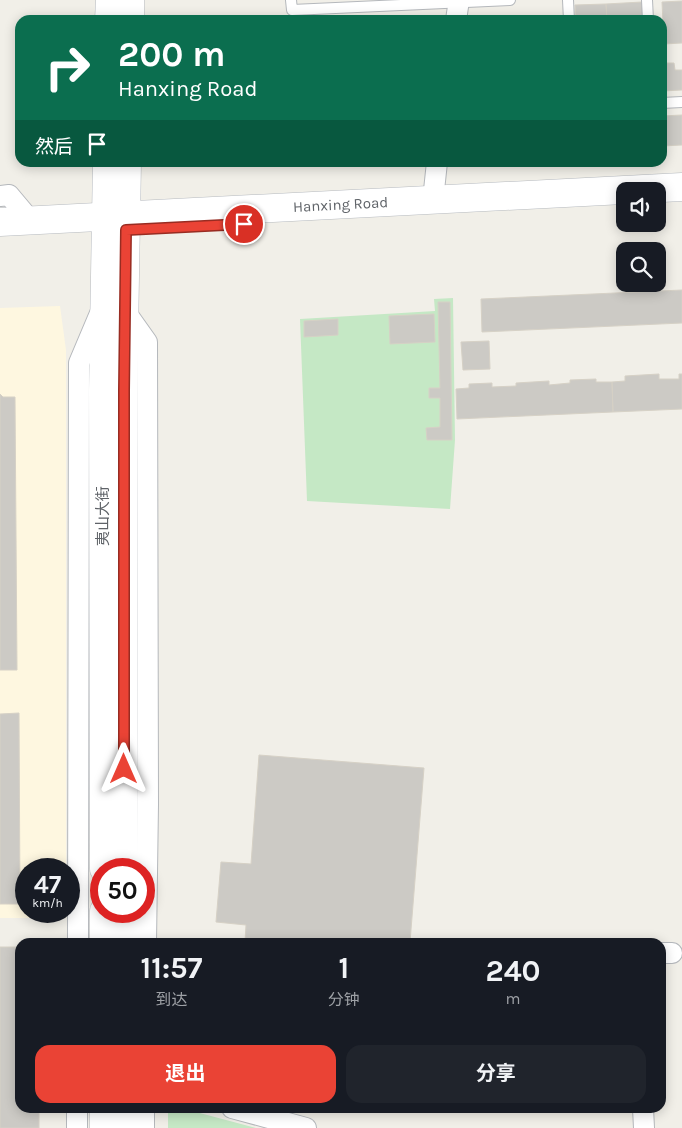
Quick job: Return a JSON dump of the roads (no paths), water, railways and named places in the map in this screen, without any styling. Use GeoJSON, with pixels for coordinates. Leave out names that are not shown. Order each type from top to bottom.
{"type":"FeatureCollection","features":[{"type":"Feature","properties":{"kind":"main road"},"geometry":{"type":"LineString","coordinates":[[109,15],[110,0]]}},
{"type":"Feature","properties":{"kind":"main road"},"geometry":{"type":"LineString","coordinates":[[130,0],[130,15]]}},
{"type":"Feature","properties":{"kind":"main road","name":"夷山大街"},"geometry":{"type":"LineString","coordinates":[[108,167],[116,223]]}},
{"type":"Feature","properties":{"kind":"main road","name":"夷山大街"},"geometry":{"type":"LineString","coordinates":[[104,858],[103,390],[114,308],[116,223],[126,167]]}},
{"type":"Feature","properties":{"kind":"main road","name":"Hanxing Road"},"geometry":{"type":"LineString","coordinates":[[0,236],[116,223],[432,200],[682,187]]}},
{"type":"Feature","properties":{"kind":"main road"},"geometry":{"type":"LineString","coordinates":[[666,202],[682,201]]}},
{"type":"Feature","properties":{"kind":"main road","name":"Hanxing Road"},"geometry":{"type":"LineString","coordinates":[[0,222],[30,220],[116,223],[616,204]]}},
{"type":"Feature","properties":{"kind":"main road","name":"夷山大街"},"geometry":{"type":"LineString","coordinates":[[114,308],[124,390],[124,858]]}},
{"type":"Feature","properties":{"kind":"main road"},"geometry":{"type":"LineString","coordinates":[[104,923],[104,938]]}},
{"type":"Feature","properties":{"kind":"main road"},"geometry":{"type":"LineString","coordinates":[[124,923],[124,938]]}},
{"type":"Feature","properties":{"kind":"main road"},"geometry":{"type":"LineString","coordinates":[[104,1113],[104,1128]]}},
{"type":"Feature","properties":{"kind":"main road"},"geometry":{"type":"LineString","coordinates":[[125,1113],[125,1128]]}},
{"type":"Feature","properties":{"kind":"street"},"geometry":{"type":"LineString","coordinates":[[432,200],[437,167]]}},
{"type":"Feature","properties":{"kind":"street"},"geometry":{"type":"LineString","coordinates":[[0,196],[9,195],[30,220]]}},
{"type":"Feature","properties":{"kind":"street"},"geometry":{"type":"LineString","coordinates":[[78,938],[79,363],[114,308],[147,342],[148,804],[146,938]]}},
{"type":"Feature","properties":{"kind":"street"},"geometry":{"type":"LineString","coordinates":[[77,1113],[77,1128]]}},
{"type":"Feature","properties":{"kind":"street"},"geometry":{"type":"LineString","coordinates":[[144,1113],[144,1128]]}},
{"type":"Feature","properties":{"kind":"street"},"geometry":{"type":"LineString","coordinates":[[250,1113],[306,1128]]}},
{"type":"Feature","properties":{"kind":"street"},"geometry":{"type":"LineString","coordinates":[[643,1113],[644,1128]]}},
{"type":"Feature","properties":{"kind":"lane"},"geometry":{"type":"LineString","coordinates":[[291,0],[292,10],[458,8],[510,0]]}},
{"type":"Feature","properties":{"kind":"lane"},"geometry":{"type":"LineString","coordinates":[[568,0],[569,15]]}},
{"type":"Feature","properties":{"kind":"lane"},"geometry":{"type":"LineString","coordinates":[[646,0],[648,15]]}},
{"type":"Feature","properties":{"kind":"lane"},"geometry":{"type":"LineString","coordinates":[[667,103],[682,102]]}}]}
